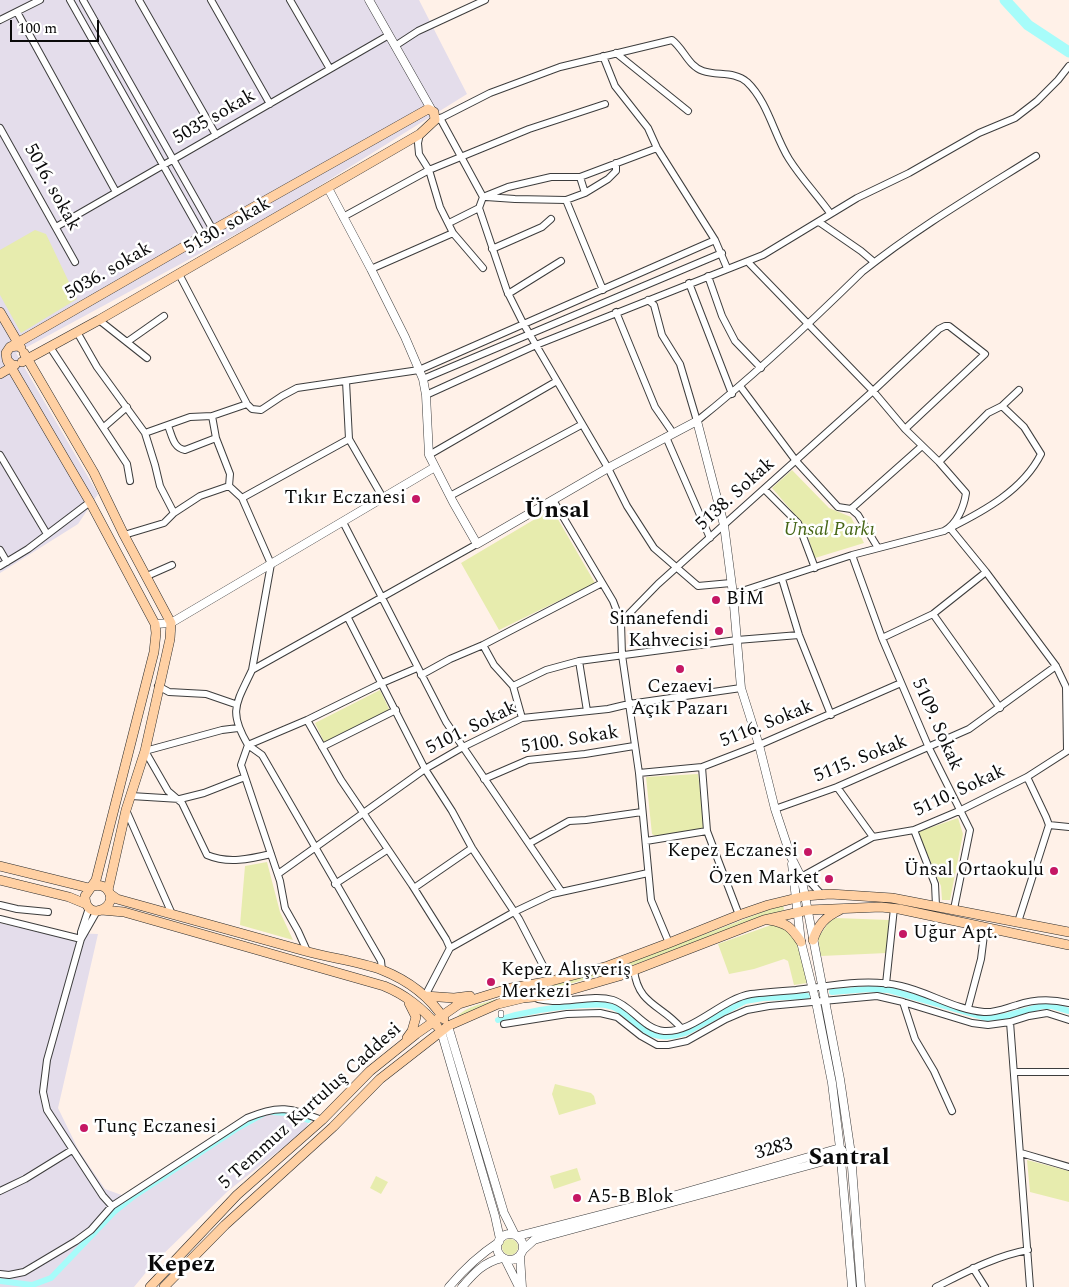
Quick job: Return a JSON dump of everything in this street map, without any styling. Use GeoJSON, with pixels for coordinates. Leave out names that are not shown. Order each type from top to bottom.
{"type":"FeatureCollection","features":[{"type":"Feature","properties":{"kind":"main road"},"geometry":{"type":"LineString","coordinates":[[431,109],[437,120]]}},
{"type":"Feature","properties":{"kind":"main road","name":"5036. sokak"},"geometry":{"type":"LineString","coordinates":[[13,355],[202,236],[431,109]]}},
{"type":"Feature","properties":{"kind":"main road","name":"5130. sokak"},"geometry":{"type":"LineString","coordinates":[[0,374],[13,355],[50,347],[99,320],[420,134],[437,120]]}},
{"type":"Feature","properties":{"kind":"main road"},"geometry":{"type":"LineString","coordinates":[[0,312],[13,355],[155,624],[154,652],[96,880],[85,896],[93,908]]}},
{"type":"Feature","properties":{"kind":"main road"},"geometry":{"type":"LineString","coordinates":[[13,355],[94,473],[124,535],[171,623],[170,639],[145,751],[126,810],[109,892],[110,902],[93,908]]}},
{"type":"Feature","properties":{"kind":"main road"},"geometry":{"type":"LineString","coordinates":[[0,866],[91,887],[101,886],[117,899],[382,970],[404,981],[425,996],[442,1016],[445,1028]]}},
{"type":"Feature","properties":{"kind":"main road"},"geometry":{"type":"LineString","coordinates":[[0,880],[69,897],[93,908],[124,912],[384,986],[404,996],[433,1021],[445,1028]]}},
{"type":"Feature","properties":{"kind":"main road","name":"5 Temmuz Kurtuluş Caddesi"},"geometry":{"type":"LineString","coordinates":[[150,1287],[237,1195],[322,1120],[370,1071],[433,1021],[459,1004],[511,988],[551,981],[608,966],[739,915],[805,896],[854,895],[892,898],[1069,932]]}},
{"type":"Feature","properties":{"kind":"main road"},"geometry":{"type":"LineString","coordinates":[[813,940],[817,928],[824,920],[842,908]]}},
{"type":"Feature","properties":{"kind":"main road","name":"5 Temmuz Kurtuluş Caddesi"},"geometry":{"type":"LineString","coordinates":[[164,1287],[225,1225],[333,1127],[380,1079],[445,1028],[498,1004],[523,998],[553,995],[634,970],[764,920],[808,910],[894,908],[1069,945]]}},
{"type":"Feature","properties":{"kind":"main road"},"geometry":{"type":"LineString","coordinates":[[764,920],[783,922],[792,929],[802,942]]}},
{"type":"Feature","properties":{"kind":"main road"},"geometry":{"type":"LineString","coordinates":[[425,996],[454,998],[486,995]]}},
{"type":"Feature","properties":{"kind":"main road"},"geometry":{"type":"LineString","coordinates":[[400,1046],[412,1031],[416,1017],[404,996]]}},
{"type":"Feature","properties":{"kind":"street"},"geometry":{"type":"LineString","coordinates":[[0,20],[40,0]]}},
{"type":"Feature","properties":{"kind":"street"},"geometry":{"type":"LineString","coordinates":[[70,0],[202,236]]}},
{"type":"Feature","properties":{"kind":"street"},"geometry":{"type":"LineString","coordinates":[[83,0],[213,230]]}},
{"type":"Feature","properties":{"kind":"street"},"geometry":{"type":"LineString","coordinates":[[139,0],[216,135]]}},
{"type":"Feature","properties":{"kind":"street"},"geometry":{"type":"LineString","coordinates":[[211,0],[270,104]]}},
{"type":"Feature","properties":{"kind":"street"},"geometry":{"type":"LineString","coordinates":[[290,0],[330,69]]}},
{"type":"Feature","properties":{"kind":"street"},"geometry":{"type":"LineString","coordinates":[[369,0],[431,109]]}},
{"type":"Feature","properties":{"kind":"street"},"geometry":{"type":"LineString","coordinates":[[395,46],[418,31],[485,0]]}},
{"type":"Feature","properties":{"kind":"street"},"geometry":{"type":"LineString","coordinates":[[17,12],[116,192]]}},
{"type":"Feature","properties":{"kind":"street","name":"5035 sokak"},"geometry":{"type":"LineString","coordinates":[[56,227],[389,35]]}},
{"type":"Feature","properties":{"kind":"street"},"geometry":{"type":"LineString","coordinates":[[731,583],[698,586],[654,548],[627,506],[608,468],[523,324],[508,294],[479,208],[483,197],[462,157],[437,120],[490,93],[560,67],[672,40],[678,44],[692,64],[703,71],[740,77],[753,90],[770,118],[788,158],[830,213]]}},
{"type":"Feature","properties":{"kind":"street"},"geometry":{"type":"LineString","coordinates":[[616,54],[688,110]]}},
{"type":"Feature","properties":{"kind":"street"},"geometry":{"type":"LineString","coordinates":[[603,56],[615,86],[648,128],[657,148],[715,240],[727,268]]}},
{"type":"Feature","properties":{"kind":"street"},"geometry":{"type":"LineString","coordinates":[[426,394],[616,312],[763,255],[856,198],[909,173],[979,133],[1015,118],[1051,87],[1069,66]]}},
{"type":"Feature","properties":{"kind":"street"},"geometry":{"type":"LineString","coordinates":[[343,217],[429,170],[529,129],[605,104]]}},
{"type":"Feature","properties":{"kind":"street","name":"5016. sokak"},"geometry":{"type":"LineString","coordinates":[[0,128],[76,262]]}},
{"type":"Feature","properties":{"kind":"street"},"geometry":{"type":"LineString","coordinates":[[420,134],[418,143],[419,154],[429,170],[440,207],[453,233],[483,268]]}},
{"type":"Feature","properties":{"kind":"street"},"geometry":{"type":"LineString","coordinates":[[483,197],[508,187],[551,177],[580,177],[657,148]]}},
{"type":"Feature","properties":{"kind":"street"},"geometry":{"type":"LineString","coordinates":[[252,670],[348,618],[381,597],[608,468],[697,421],[732,394],[810,324],[874,262],[924,226],[1036,156]]}},
{"type":"Feature","properties":{"kind":"street"},"geometry":{"type":"LineString","coordinates":[[483,197],[566,200],[586,193],[612,175],[616,171],[616,163]]}},
{"type":"Feature","properties":{"kind":"street"},"geometry":{"type":"LineString","coordinates":[[580,177],[586,193]]}},
{"type":"Feature","properties":{"kind":"street"},"geometry":{"type":"LineString","coordinates":[[328,188],[405,337],[423,379],[426,394],[429,455],[476,544]]}},
{"type":"Feature","properties":{"kind":"street"},"geometry":{"type":"LineString","coordinates":[[566,200],[603,290]]}},
{"type":"Feature","properties":{"kind":"street"},"geometry":{"type":"LineString","coordinates":[[449,223],[479,208]]}},
{"type":"Feature","properties":{"kind":"street"},"geometry":{"type":"LineString","coordinates":[[492,249],[542,228],[551,219]]}},
{"type":"Feature","properties":{"kind":"street"},"geometry":{"type":"LineString","coordinates":[[819,222],[874,262]]}},
{"type":"Feature","properties":{"kind":"street"},"geometry":{"type":"LineString","coordinates":[[371,269],[453,233]]}},
{"type":"Feature","properties":{"kind":"street"},"geometry":{"type":"LineString","coordinates":[[179,274],[247,404],[252,409],[261,410],[297,388],[419,370],[715,240]]}},
{"type":"Feature","properties":{"kind":"street"},"geometry":{"type":"LineString","coordinates":[[423,379],[722,254]]}},
{"type":"Feature","properties":{"kind":"street"},"geometry":{"type":"LineString","coordinates":[[508,294],[561,261]]}},
{"type":"Feature","properties":{"kind":"street"},"geometry":{"type":"LineString","coordinates":[[748,262],[810,324],[966,493],[964,506],[947,529]]}},
{"type":"Feature","properties":{"kind":"street"},"geometry":{"type":"LineString","coordinates":[[708,276],[722,316],[735,341],[761,368]]}},
{"type":"Feature","properties":{"kind":"street"},"geometry":{"type":"LineString","coordinates":[[689,283],[732,394]]}},
{"type":"Feature","properties":{"kind":"street"},"geometry":{"type":"LineString","coordinates":[[648,300],[654,305],[662,335],[680,364],[697,421],[724,525],[733,594],[741,688],[759,745],[775,809],[791,857],[802,876],[840,1079],[851,1154],[861,1287]]}},
{"type":"Feature","properties":{"kind":"street"},"geometry":{"type":"LineString","coordinates":[[616,312],[669,435],[710,538]]}},
{"type":"Feature","properties":{"kind":"street"},"geometry":{"type":"LineString","coordinates":[[128,342],[164,316]]}},
{"type":"Feature","properties":{"kind":"street"},"geometry":{"type":"LineString","coordinates":[[99,320],[147,358]]}},
{"type":"Feature","properties":{"kind":"street","name":"5138. Sokak"},"geometry":{"type":"LineString","coordinates":[[621,622],[658,584],[677,569],[873,391],[938,329],[949,326],[985,354],[905,429]]}},
{"type":"Feature","properties":{"kind":"street"},"geometry":{"type":"LineString","coordinates":[[77,332],[97,367],[145,433],[160,486],[174,513]]}},
{"type":"Feature","properties":{"kind":"street"},"geometry":{"type":"LineString","coordinates":[[50,347],[127,464],[130,481]]}},
{"type":"Feature","properties":{"kind":"street"},"geometry":{"type":"LineString","coordinates":[[346,381],[349,439],[383,498]]}},
{"type":"Feature","properties":{"kind":"street"},"geometry":{"type":"LineString","coordinates":[[429,455],[557,381]]}},
{"type":"Feature","properties":{"kind":"street"},"geometry":{"type":"LineString","coordinates":[[740,386],[796,460],[838,507],[858,514],[878,548]]}},
{"type":"Feature","properties":{"kind":"street"},"geometry":{"type":"LineString","coordinates":[[939,462],[988,414],[1002,406],[1019,390]]}},
{"type":"Feature","properties":{"kind":"street"},"geometry":{"type":"LineString","coordinates":[[145,433],[190,417],[212,416],[247,404]]}},
{"type":"Feature","properties":{"kind":"street"},"geometry":{"type":"LineString","coordinates":[[733,594],[852,555],[947,529],[997,501],[1024,479],[1041,454],[1024,427],[1002,406]]}},
{"type":"Feature","properties":{"kind":"street"},"geometry":{"type":"LineString","coordinates":[[104,427],[127,407]]}},
{"type":"Feature","properties":{"kind":"street"},"geometry":{"type":"LineString","coordinates":[[212,416],[216,438],[230,474],[229,486]]}},
{"type":"Feature","properties":{"kind":"street"},"geometry":{"type":"LineString","coordinates":[[450,496],[582,425]]}},
{"type":"Feature","properties":{"kind":"street"},"geometry":{"type":"LineString","coordinates":[[168,426],[179,449],[185,450],[216,438]]}},
{"type":"Feature","properties":{"kind":"street"},"geometry":{"type":"LineString","coordinates":[[242,498],[349,439]]}},
{"type":"Feature","properties":{"kind":"street"},"geometry":{"type":"LineString","coordinates":[[851,510],[922,446]]}},
{"type":"Feature","properties":{"kind":"street"},"geometry":{"type":"LineString","coordinates":[[0,455],[47,534]]}},
{"type":"Feature","properties":{"kind":"street"},"geometry":{"type":"LineString","coordinates":[[155,624],[171,623],[435,467]]}},
{"type":"Feature","properties":{"kind":"street"},"geometry":{"type":"LineString","coordinates":[[124,535],[164,524],[174,513],[200,496],[229,486]]}},
{"type":"Feature","properties":{"kind":"street"},"geometry":{"type":"LineString","coordinates":[[229,486],[242,498],[271,564],[252,670],[236,704],[238,728],[248,746],[262,755],[381,961],[382,970]]}},
{"type":"Feature","properties":{"kind":"street"},"geometry":{"type":"LineString","coordinates":[[764,489],[798,523],[815,568]]}},
{"type":"Feature","properties":{"kind":"street"},"geometry":{"type":"LineString","coordinates":[[553,500],[613,601],[621,622],[622,655],[639,773],[651,900],[669,943]]}},
{"type":"Feature","properties":{"kind":"street"},"geometry":{"type":"LineString","coordinates":[[0,566],[28,549],[90,502]]}},
{"type":"Feature","properties":{"kind":"street"},"geometry":{"type":"LineString","coordinates":[[343,522],[446,722],[561,891]]}},
{"type":"Feature","properties":{"kind":"street"},"geometry":{"type":"LineString","coordinates":[[947,529],[986,572],[1056,666],[1066,687],[1068,750]]}},
{"type":"Feature","properties":{"kind":"street"},"geometry":{"type":"LineString","coordinates":[[0,550],[7,562]]}},
{"type":"Feature","properties":{"kind":"street","name":"5109. Sokak"},"geometry":{"type":"LineString","coordinates":[[852,555],[882,638],[901,683],[929,748],[970,830],[954,909]]}},
{"type":"Feature","properties":{"kind":"street"},"geometry":{"type":"LineString","coordinates":[[146,576],[172,565]]}},
{"type":"Feature","properties":{"kind":"street"},"geometry":{"type":"LineString","coordinates":[[882,638],[933,614],[986,572]]}},
{"type":"Feature","properties":{"kind":"street"},"geometry":{"type":"LineString","coordinates":[[782,579],[799,635],[831,715]]}},
{"type":"Feature","properties":{"kind":"street"},"geometry":{"type":"LineString","coordinates":[[422,675],[450,659],[483,645],[602,583]]}},
{"type":"Feature","properties":{"kind":"street"},"geometry":{"type":"LineString","coordinates":[[933,614],[1000,708]]}},
{"type":"Feature","properties":{"kind":"street"},"geometry":{"type":"LineString","coordinates":[[348,618],[425,769],[452,811],[472,848],[514,912],[551,981]]}},
{"type":"Feature","properties":{"kind":"street"},"geometry":{"type":"LineString","coordinates":[[513,686],[546,670],[579,661],[737,640],[799,635]]}},
{"type":"Feature","properties":{"kind":"street"},"geometry":{"type":"LineString","coordinates":[[483,645],[494,665],[513,686],[522,718]]}},
{"type":"Feature","properties":{"kind":"street"},"geometry":{"type":"LineString","coordinates":[[579,661],[588,711]]}},
{"type":"Feature","properties":{"kind":"street","name":"5115. Sokak"},"geometry":{"type":"LineString","coordinates":[[775,809],[837,787],[969,729],[1056,666]]}},
{"type":"Feature","properties":{"kind":"street"},"geometry":{"type":"LineString","coordinates":[[307,951],[285,908],[278,874],[241,765],[248,746],[307,720],[382,682],[417,668]]}},
{"type":"Feature","properties":{"kind":"street","name":"5116. Sokak"},"geometry":{"type":"LineString","coordinates":[[639,773],[702,767],[831,715],[901,683]]}},
{"type":"Feature","properties":{"kind":"street"},"geometry":{"type":"LineString","coordinates":[[158,686],[169,692],[206,694],[236,704]]}},
{"type":"Feature","properties":{"kind":"street","name":"5101. Sokak"},"geometry":{"type":"LineString","coordinates":[[278,874],[317,848],[362,813],[425,769],[463,747],[522,718],[608,709],[628,704],[741,688]]}},
{"type":"Feature","properties":{"kind":"street"},"geometry":{"type":"LineString","coordinates":[[322,747],[396,710]]}},
{"type":"Feature","properties":{"kind":"street"},"geometry":{"type":"LineString","coordinates":[[307,720],[341,780],[414,888],[450,948]]}},
{"type":"Feature","properties":{"kind":"street"},"geometry":{"type":"LineString","coordinates":[[238,728],[222,730],[145,751],[168,791],[182,803],[207,855],[217,859],[243,860],[271,854]]}},
{"type":"Feature","properties":{"kind":"street","name":"5100. Sokak"},"geometry":{"type":"LineString","coordinates":[[484,779],[528,760],[585,754],[634,746]]}},
{"type":"Feature","properties":{"kind":"street","name":"5110. Sokak"},"geometry":{"type":"LineString","coordinates":[[802,876],[873,837],[914,830],[959,811],[1027,778],[1068,750]]}},
{"type":"Feature","properties":{"kind":"street"},"geometry":{"type":"LineString","coordinates":[[702,767],[707,831],[739,915]]}},
{"type":"Feature","properties":{"kind":"street"},"geometry":{"type":"LineString","coordinates":[[131,796],[180,799],[204,793],[245,777]]}},
{"type":"Feature","properties":{"kind":"street"},"geometry":{"type":"LineString","coordinates":[[1018,922],[1049,825],[1027,778]]}},
{"type":"Feature","properties":{"kind":"street"},"geometry":{"type":"LineString","coordinates":[[837,787],[873,837]]}},
{"type":"Feature","properties":{"kind":"street"},"geometry":{"type":"LineString","coordinates":[[126,810],[172,914]]}},
{"type":"Feature","properties":{"kind":"street"},"geometry":{"type":"LineString","coordinates":[[530,843],[569,821],[642,812]]}},
{"type":"Feature","properties":{"kind":"street"},"geometry":{"type":"LineString","coordinates":[[1049,825],[1069,827]]}},
{"type":"Feature","properties":{"kind":"street"},"geometry":{"type":"LineString","coordinates":[[914,830],[935,884],[936,906]]}},
{"type":"Feature","properties":{"kind":"street"},"geometry":{"type":"LineString","coordinates":[[646,841],[707,831]]}},
{"type":"Feature","properties":{"kind":"street"},"geometry":{"type":"LineString","coordinates":[[414,888],[472,848]]}},
{"type":"Feature","properties":{"kind":"street"},"geometry":{"type":"LineString","coordinates":[[335,884],[387,850]]}},
{"type":"Feature","properties":{"kind":"street"},"geometry":{"type":"LineString","coordinates":[[791,857],[802,942],[832,1083],[852,1287]]}},
{"type":"Feature","properties":{"kind":"street"},"geometry":{"type":"LineString","coordinates":[[425,996],[450,948],[514,912],[561,891],[648,873]]}},
{"type":"Feature","properties":{"kind":"street"},"geometry":{"type":"LineString","coordinates":[[802,876],[822,895]]}},
{"type":"Feature","properties":{"kind":"street"},"geometry":{"type":"LineString","coordinates":[[0,905],[17,909],[48,912]]}},
{"type":"Feature","properties":{"kind":"street"},"geometry":{"type":"LineString","coordinates":[[93,908],[81,932],[81,940],[47,1060],[43,1092],[47,1110],[103,1196],[112,1206]]}},
{"type":"Feature","properties":{"kind":"street"},"geometry":{"type":"LineString","coordinates":[[886,984],[894,908]]}},
{"type":"Feature","properties":{"kind":"street"},"geometry":{"type":"LineString","coordinates":[[0,919],[81,940]]}},
{"type":"Feature","properties":{"kind":"street"},"geometry":{"type":"LineString","coordinates":[[968,1008],[981,958],[985,927]]}},
{"type":"Feature","properties":{"kind":"street"},"geometry":{"type":"LineString","coordinates":[[634,970],[636,982],[644,996],[681,1028]]}},
{"type":"Feature","properties":{"kind":"street"},"geometry":{"type":"LineString","coordinates":[[523,998],[555,1001],[613,1000],[626,1007],[652,1028],[664,1031],[681,1028],[748,994],[843,983],[901,986],[985,1012],[1002,1010],[1038,1000],[1055,1000],[1069,1003]]}},
{"type":"Feature","properties":{"kind":"street"},"geometry":{"type":"LineString","coordinates":[[504,1024],[567,1014],[600,1013],[617,1017],[641,1036],[657,1045],[668,1045],[687,1041],[726,1019],[747,1010],[877,996],[903,1002],[972,1024],[988,1025],[1010,1022],[1028,1016],[1047,1013],[1069,1020]]}},
{"type":"Feature","properties":{"kind":"street"},"geometry":{"type":"LineString","coordinates":[[903,1002],[915,1040],[934,1071],[952,1111]]}},
{"type":"Feature","properties":{"kind":"street"},"geometry":{"type":"LineString","coordinates":[[1010,1022],[1030,1287]]}},
{"type":"Feature","properties":{"kind":"street"},"geometry":{"type":"LineString","coordinates":[[445,1028],[504,1213],[516,1236],[522,1241],[520,1287]]}},
{"type":"Feature","properties":{"kind":"street"},"geometry":{"type":"LineString","coordinates":[[445,1028],[495,1216],[500,1240],[498,1250],[520,1287]]}},
{"type":"Feature","properties":{"kind":"street"},"geometry":{"type":"LineString","coordinates":[[1015,1072],[1069,1072]]}},
{"type":"Feature","properties":{"kind":"street"},"geometry":{"type":"LineString","coordinates":[[0,1274],[9,1275],[24,1272],[76,1241],[91,1230],[112,1206],[247,1118],[262,1111],[277,1108],[322,1120]]}},
{"type":"Feature","properties":{"kind":"street"},"geometry":{"type":"LineString","coordinates":[[0,1191],[25,1180],[72,1150]]}},
{"type":"Feature","properties":{"kind":"street","name":"3283"},"geometry":{"type":"LineString","coordinates":[[522,1253],[534,1240],[840,1152]]}},
{"type":"Feature","properties":{"kind":"street","name":"3283"},"geometry":{"type":"LineString","coordinates":[[516,1236],[840,1152],[851,1154]]}},
{"type":"Feature","properties":{"kind":"street"},"geometry":{"type":"LineString","coordinates":[[1021,1153],[1069,1167]]}},
{"type":"Feature","properties":{"kind":"street"},"geometry":{"type":"LineString","coordinates":[[449,1287],[476,1257],[509,1234],[516,1236]]}},
{"type":"Feature","properties":{"kind":"street"},"geometry":{"type":"LineString","coordinates":[[936,1287],[973,1268],[1009,1253],[1028,1250]]}},
{"type":"Feature","properties":{"kind":"street"},"geometry":{"type":"LineString","coordinates":[[462,1287],[472,1274],[494,1259],[515,1260],[522,1253]]}},
{"type":"Feature","properties":{"kind":"street"},"geometry":{"type":"LineString","coordinates":[[973,1268],[985,1287]]}},
{"type":"Feature","properties":{"kind":"shaded area"},"geometry":{"type":"Polygon","coordinates":[[[0,0],[419,0],[467,94],[284,208],[16,353],[98,494],[78,524],[0,573],[0,0]]]}},
{"type":"Feature","properties":{"kind":"shaded area"},"geometry":{"type":"Polygon","coordinates":[[[0,923],[38,932],[98,934],[58,1108],[79,1151],[105,1189],[127,1197],[252,1119],[274,1111],[310,1120],[305,1130],[228,1191],[152,1265],[134,1287],[0,1287],[0,923]]]}},
{"type":"Feature","properties":{"kind":"green space"},"geometry":{"type":"Polygon","coordinates":[[[35,230],[46,234],[77,299],[21,333],[0,295],[0,250],[35,230]]]}},
{"type":"Feature","properties":{"kind":"green space","name":"Ünsal Parkı"},"geometry":{"type":"Polygon","coordinates":[[[792,470],[829,508],[851,517],[864,543],[815,558],[804,525],[772,488],[792,470]]]}},
{"type":"Feature","properties":{"kind":"green space"},"geometry":{"type":"Polygon","coordinates":[[[552,509],[595,583],[499,630],[461,563],[552,509]]]}},
{"type":"Feature","properties":{"kind":"green space"},"geometry":{"type":"Polygon","coordinates":[[[380,690],[390,711],[325,744],[315,723],[380,690]]]}},
{"type":"Feature","properties":{"kind":"green space"},"geometry":{"type":"Polygon","coordinates":[[[698,774],[705,827],[703,829],[657,837],[652,834],[646,777],[698,774]]]}},
{"type":"Feature","properties":{"kind":"green space"},"geometry":{"type":"Polygon","coordinates":[[[958,818],[963,834],[950,900],[942,900],[941,886],[918,832],[958,818]]]}},
{"type":"Feature","properties":{"kind":"green space"},"geometry":{"type":"Polygon","coordinates":[[[267,862],[280,912],[293,940],[240,925],[245,866],[267,862]]]}},
{"type":"Feature","properties":{"kind":"green space"},"geometry":{"type":"Polygon","coordinates":[[[783,904],[784,910],[622,969],[460,1017],[458,1016],[481,1004],[564,982],[627,962],[783,904]]]}},
{"type":"Feature","properties":{"kind":"green space"},"geometry":{"type":"Polygon","coordinates":[[[836,918],[889,920],[887,953],[821,956],[818,938],[829,922],[836,918]]]}},
{"type":"Feature","properties":{"kind":"green space"},"geometry":{"type":"Polygon","coordinates":[[[774,924],[783,928],[795,940],[807,983],[794,985],[788,961],[784,959],[754,969],[729,974],[718,944],[774,924]]]}},
{"type":"Feature","properties":{"kind":"green space"},"geometry":{"type":"Polygon","coordinates":[[[555,1084],[591,1093],[596,1104],[559,1115],[552,1094],[555,1084]]]}},
{"type":"Feature","properties":{"kind":"green space"},"geometry":{"type":"Polygon","coordinates":[[[1027,1160],[1069,1171],[1069,1202],[1030,1192],[1027,1160]]]}},
{"type":"Feature","properties":{"kind":"green space"},"geometry":{"type":"Polygon","coordinates":[[[577,1168],[581,1180],[554,1189],[550,1176],[577,1168]]]}},
{"type":"Feature","properties":{"kind":"green space"},"geometry":{"type":"Polygon","coordinates":[[[376,1176],[388,1182],[381,1194],[370,1188],[376,1176]]]}},
{"type":"Feature","properties":{"kind":"green space"},"geometry":{"type":"Polygon","coordinates":[[[507,1239],[513,1239],[518,1244],[516,1253],[507,1255],[502,1250],[502,1244],[507,1239]]]}},
{"type":"Feature","properties":{"kind":"waterway"},"geometry":{"type":"LineString","coordinates":[[1005,0],[1028,25],[1069,52]]}},
{"type":"Feature","properties":{"kind":"waterway"},"geometry":{"type":"LineString","coordinates":[[832,992],[869,989],[889,990],[987,1018],[1006,1016],[1042,1006],[1052,1006],[1069,1011]]}},
{"type":"Feature","properties":{"kind":"waterway"},"geometry":{"type":"LineString","coordinates":[[498,1020],[550,1008],[603,1005],[618,1009],[646,1031],[667,1037],[685,1033],[745,1001],[763,998],[807,996]]}},
{"type":"Feature","properties":{"kind":"waterway"},"geometry":{"type":"LineString","coordinates":[[272,1112],[287,1113],[308,1120]]}},
{"type":"Feature","properties":{"kind":"waterway"},"geometry":{"type":"LineString","coordinates":[[0,1281],[32,1285],[51,1278],[114,1212],[134,1196],[236,1129],[263,1114]]}},
{"type":"Feature","properties":{"kind":"place","name":"Tıkır Eczanesi"},"geometry":{"type":"Point","coordinates":[416,499]}},
{"type":"Feature","properties":{"kind":"place","name":"BİM"},"geometry":{"type":"Point","coordinates":[716,600]}},
{"type":"Feature","properties":{"kind":"place","name":"Sinanefendi Kahvecisi"},"geometry":{"type":"Point","coordinates":[719,631]}},
{"type":"Feature","properties":{"kind":"place","name":"Cezaevi Açık Pazarı"},"geometry":{"type":"Point","coordinates":[680,669]}},
{"type":"Feature","properties":{"kind":"place","name":"Kepez Eczanesi"},"geometry":{"type":"Point","coordinates":[808,852]}},
{"type":"Feature","properties":{"kind":"place","name":"Ünsal Ortaokulu"},"geometry":{"type":"Point","coordinates":[1054,871]}},
{"type":"Feature","properties":{"kind":"place","name":"Özen Market"},"geometry":{"type":"Point","coordinates":[829,879]}},
{"type":"Feature","properties":{"kind":"place","name":"Uğur Apt."},"geometry":{"type":"Point","coordinates":[903,934]}},
{"type":"Feature","properties":{"kind":"place","name":"Kepez Alışveriş Merkezi"},"geometry":{"type":"Point","coordinates":[491,982]}},
{"type":"Feature","properties":{"kind":"place","name":"Tunç Eczanesi"},"geometry":{"type":"Point","coordinates":[84,1128]}},
{"type":"Feature","properties":{"kind":"place","name":"A5-B Blok"},"geometry":{"type":"Point","coordinates":[577,1198]}},
{"type":"Feature","properties":{"kind":"district","name":"Ünsal"},"geometry":{"type":"Point","coordinates":[557,512]}},
{"type":"Feature","properties":{"kind":"district","name":"Santral"},"geometry":{"type":"Point","coordinates":[849,1159]}},
{"type":"Feature","properties":{"kind":"district","name":"Kepez"},"geometry":{"type":"Point","coordinates":[181,1266]}}]}
